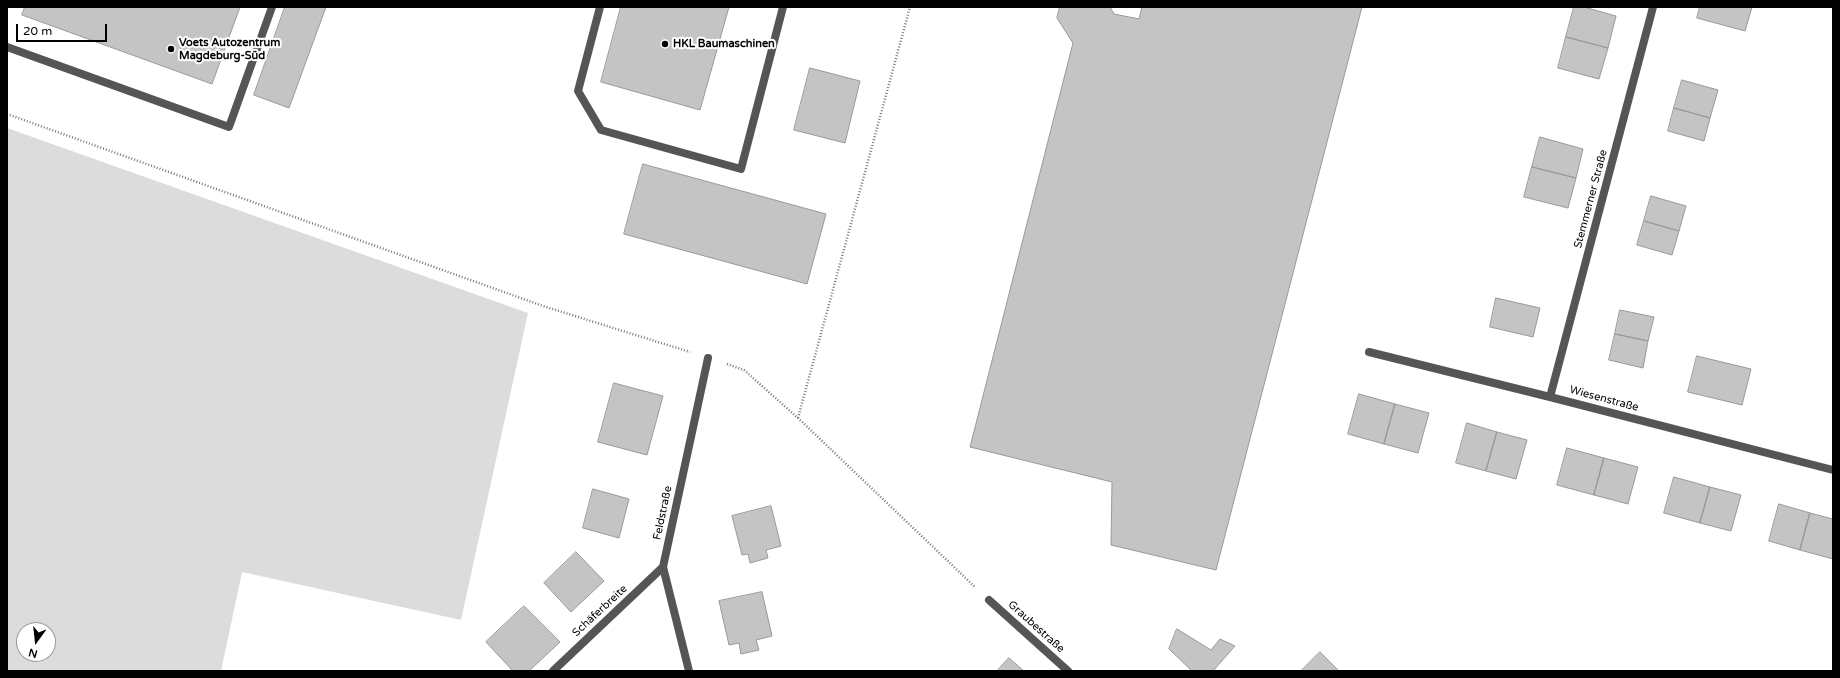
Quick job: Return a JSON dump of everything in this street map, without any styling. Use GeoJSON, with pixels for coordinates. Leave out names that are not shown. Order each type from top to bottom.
{"type":"FeatureCollection","features":[{"type":"Feature","properties":{"kind":"street"},"geometry":{"type":"LineString","coordinates":[[7,47],[229,127],[272,7]]}},
{"type":"Feature","properties":{"kind":"street"},"geometry":{"type":"LineString","coordinates":[[600,7],[578,91],[601,130],[741,169],[783,7]]}},
{"type":"Feature","properties":{"kind":"street","name":"Stemmerner Straße"},"geometry":{"type":"LineString","coordinates":[[1550,396],[1653,7]]}},
{"type":"Feature","properties":{"kind":"street","name":"Wiesenstraße"},"geometry":{"type":"LineString","coordinates":[[1369,352],[1550,396],[1833,470]]}},
{"type":"Feature","properties":{"kind":"street","name":"Feldstraße"},"geometry":{"type":"LineString","coordinates":[[689,671],[663,567],[708,358]]}},
{"type":"Feature","properties":{"kind":"street","name":"Schäferbreite"},"geometry":{"type":"LineString","coordinates":[[553,671],[663,567]]}},
{"type":"Feature","properties":{"kind":"street","name":"Graubestraße"},"geometry":{"type":"LineString","coordinates":[[989,600],[1068,671]]}},
{"type":"Feature","properties":{"kind":"path"},"geometry":{"type":"LineString","coordinates":[[798,418],[910,7]]}},
{"type":"Feature","properties":{"kind":"path"},"geometry":{"type":"LineString","coordinates":[[7,114],[543,306],[744,370],[798,418],[989,600]]}},
{"type":"Feature","properties":{"kind":"shaded area"},"geometry":{"type":"Polygon","coordinates":[[[7,128],[528,313],[461,620],[242,572],[221,671],[7,671],[7,128]]]}},
{"type":"Feature","properties":{"kind":"building","name":"Voets Autozentrum Magdeburg-Süd"},"geometry":{"type":"Polygon","coordinates":[[[25,7],[240,7],[212,84],[22,15],[25,7]]]}},
{"type":"Feature","properties":{"kind":"building"},"geometry":{"type":"Polygon","coordinates":[[[285,7],[326,7],[289,108],[254,95],[285,7]]]}},
{"type":"Feature","properties":{"kind":"building","name":"HKL Baumaschinen"},"geometry":{"type":"Polygon","coordinates":[[[621,7],[729,7],[700,110],[601,82],[621,7]]]}},
{"type":"Feature","properties":{"kind":"building"},"geometry":{"type":"Polygon","coordinates":[[[1060,7],[1110,7],[1114,14],[1139,19],[1142,7],[1362,7],[1216,570],[1111,545],[1112,482],[970,447],[1073,43],[1057,18],[1060,7]]]}},
{"type":"Feature","properties":{"kind":"building"},"geometry":{"type":"Polygon","coordinates":[[[1574,7],[1584,7],[1616,16],[1608,48],[1566,37],[1574,7]]]}},
{"type":"Feature","properties":{"kind":"building"},"geometry":{"type":"Polygon","coordinates":[[[1700,7],[1752,7],[1745,31],[1697,18],[1700,7]]]}},
{"type":"Feature","properties":{"kind":"building"},"geometry":{"type":"Polygon","coordinates":[[[1566,37],[1608,48],[1599,79],[1558,68],[1566,37]]]}},
{"type":"Feature","properties":{"kind":"building"},"geometry":{"type":"Polygon","coordinates":[[[810,68],[860,81],[845,143],[794,130],[810,68]]]}},
{"type":"Feature","properties":{"kind":"building"},"geometry":{"type":"Polygon","coordinates":[[[1682,80],[1718,90],[1710,118],[1674,108],[1682,80]]]}},
{"type":"Feature","properties":{"kind":"building"},"geometry":{"type":"Polygon","coordinates":[[[1674,108],[1710,118],[1704,141],[1668,131],[1674,108]]]}},
{"type":"Feature","properties":{"kind":"building"},"geometry":{"type":"Polygon","coordinates":[[[1540,137],[1583,149],[1576,178],[1532,167],[1540,137]]]}},
{"type":"Feature","properties":{"kind":"building"},"geometry":{"type":"Polygon","coordinates":[[[643,164],[826,214],[807,284],[624,234],[643,164]]]}},
{"type":"Feature","properties":{"kind":"building"},"geometry":{"type":"Polygon","coordinates":[[[1532,167],[1576,178],[1568,208],[1524,197],[1532,167]]]}},
{"type":"Feature","properties":{"kind":"building"},"geometry":{"type":"Polygon","coordinates":[[[1651,196],[1686,206],[1679,231],[1644,221],[1651,196]]]}},
{"type":"Feature","properties":{"kind":"building"},"geometry":{"type":"Polygon","coordinates":[[[1644,221],[1679,231],[1672,255],[1637,245],[1644,221]]]}},
{"type":"Feature","properties":{"kind":"building"},"geometry":{"type":"Polygon","coordinates":[[[1496,298],[1540,308],[1533,337],[1490,327],[1496,298]]]}},
{"type":"Feature","properties":{"kind":"building"},"geometry":{"type":"Polygon","coordinates":[[[1620,310],[1654,317],[1648,341],[1615,334],[1620,310]]]}},
{"type":"Feature","properties":{"kind":"building"},"geometry":{"type":"Polygon","coordinates":[[[1615,334],[1648,341],[1643,368],[1609,360],[1615,334]]]}},
{"type":"Feature","properties":{"kind":"building"},"geometry":{"type":"Polygon","coordinates":[[[1697,356],[1751,369],[1742,405],[1688,392],[1697,356]]]}},
{"type":"Feature","properties":{"kind":"building"},"geometry":{"type":"Polygon","coordinates":[[[614,383],[663,396],[647,455],[598,442],[614,383]]]}},
{"type":"Feature","properties":{"kind":"building"},"geometry":{"type":"Polygon","coordinates":[[[1359,394],[1395,404],[1384,444],[1348,434],[1359,394]]]}},
{"type":"Feature","properties":{"kind":"building"},"geometry":{"type":"Polygon","coordinates":[[[1395,404],[1429,413],[1418,453],[1384,444],[1395,404]]]}},
{"type":"Feature","properties":{"kind":"building"},"geometry":{"type":"Polygon","coordinates":[[[1467,423],[1497,432],[1486,471],[1456,463],[1467,423]]]}},
{"type":"Feature","properties":{"kind":"building"},"geometry":{"type":"Polygon","coordinates":[[[1497,432],[1527,440],[1516,479],[1486,471],[1497,432]]]}},
{"type":"Feature","properties":{"kind":"building"},"geometry":{"type":"Polygon","coordinates":[[[1567,448],[1604,458],[1594,495],[1557,485],[1567,448]]]}},
{"type":"Feature","properties":{"kind":"building"},"geometry":{"type":"Polygon","coordinates":[[[1604,458],[1638,467],[1628,504],[1594,495],[1604,458]]]}},
{"type":"Feature","properties":{"kind":"building"},"geometry":{"type":"Polygon","coordinates":[[[1674,477],[1710,487],[1700,523],[1664,513],[1674,477]]]}},
{"type":"Feature","properties":{"kind":"building"},"geometry":{"type":"Polygon","coordinates":[[[1710,487],[1741,495],[1731,531],[1700,523],[1710,487]]]}},
{"type":"Feature","properties":{"kind":"building"},"geometry":{"type":"Polygon","coordinates":[[[593,489],[629,499],[619,538],[583,528],[593,489]]]}},
{"type":"Feature","properties":{"kind":"building"},"geometry":{"type":"Polygon","coordinates":[[[1779,504],[1810,513],[1800,550],[1769,541],[1779,504]]]}},
{"type":"Feature","properties":{"kind":"building"},"geometry":{"type":"Polygon","coordinates":[[[771,506],[781,546],[766,550],[768,558],[750,563],[748,554],[742,555],[732,516],[771,506]]]}},
{"type":"Feature","properties":{"kind":"building"},"geometry":{"type":"Polygon","coordinates":[[[1810,513],[1833,519],[1833,559],[1800,550],[1810,513]]]}},
{"type":"Feature","properties":{"kind":"building"},"geometry":{"type":"Polygon","coordinates":[[[576,552],[604,581],[571,612],[544,583],[576,552]]]}},
{"type":"Feature","properties":{"kind":"building"},"geometry":{"type":"Polygon","coordinates":[[[762,592],[772,636],[756,640],[759,650],[741,654],[739,643],[729,645],[719,601],[762,592]]]}},
{"type":"Feature","properties":{"kind":"building"},"geometry":{"type":"Polygon","coordinates":[[[524,606],[560,642],[529,671],[513,671],[486,642],[524,606]]]}},
{"type":"Feature","properties":{"kind":"building"},"geometry":{"type":"Polygon","coordinates":[[[1177,629],[1211,650],[1220,639],[1235,646],[1213,671],[1192,671],[1169,649],[1177,629]]]}},
{"type":"Feature","properties":{"kind":"building"},"geometry":{"type":"Polygon","coordinates":[[[1320,652],[1339,671],[1301,671],[1320,652]]]}},
{"type":"Feature","properties":{"kind":"building"},"geometry":{"type":"Polygon","coordinates":[[[1009,658],[1024,671],[997,671],[1009,658]]]}},
{"type":"Feature","properties":{"kind":"place","name":"HKL Baumaschinen"},"geometry":{"type":"Point","coordinates":[665,44]}},
{"type":"Feature","properties":{"kind":"place","name":"Voets Autozentrum Magdeburg-Süd"},"geometry":{"type":"Point","coordinates":[171,49]}}]}
